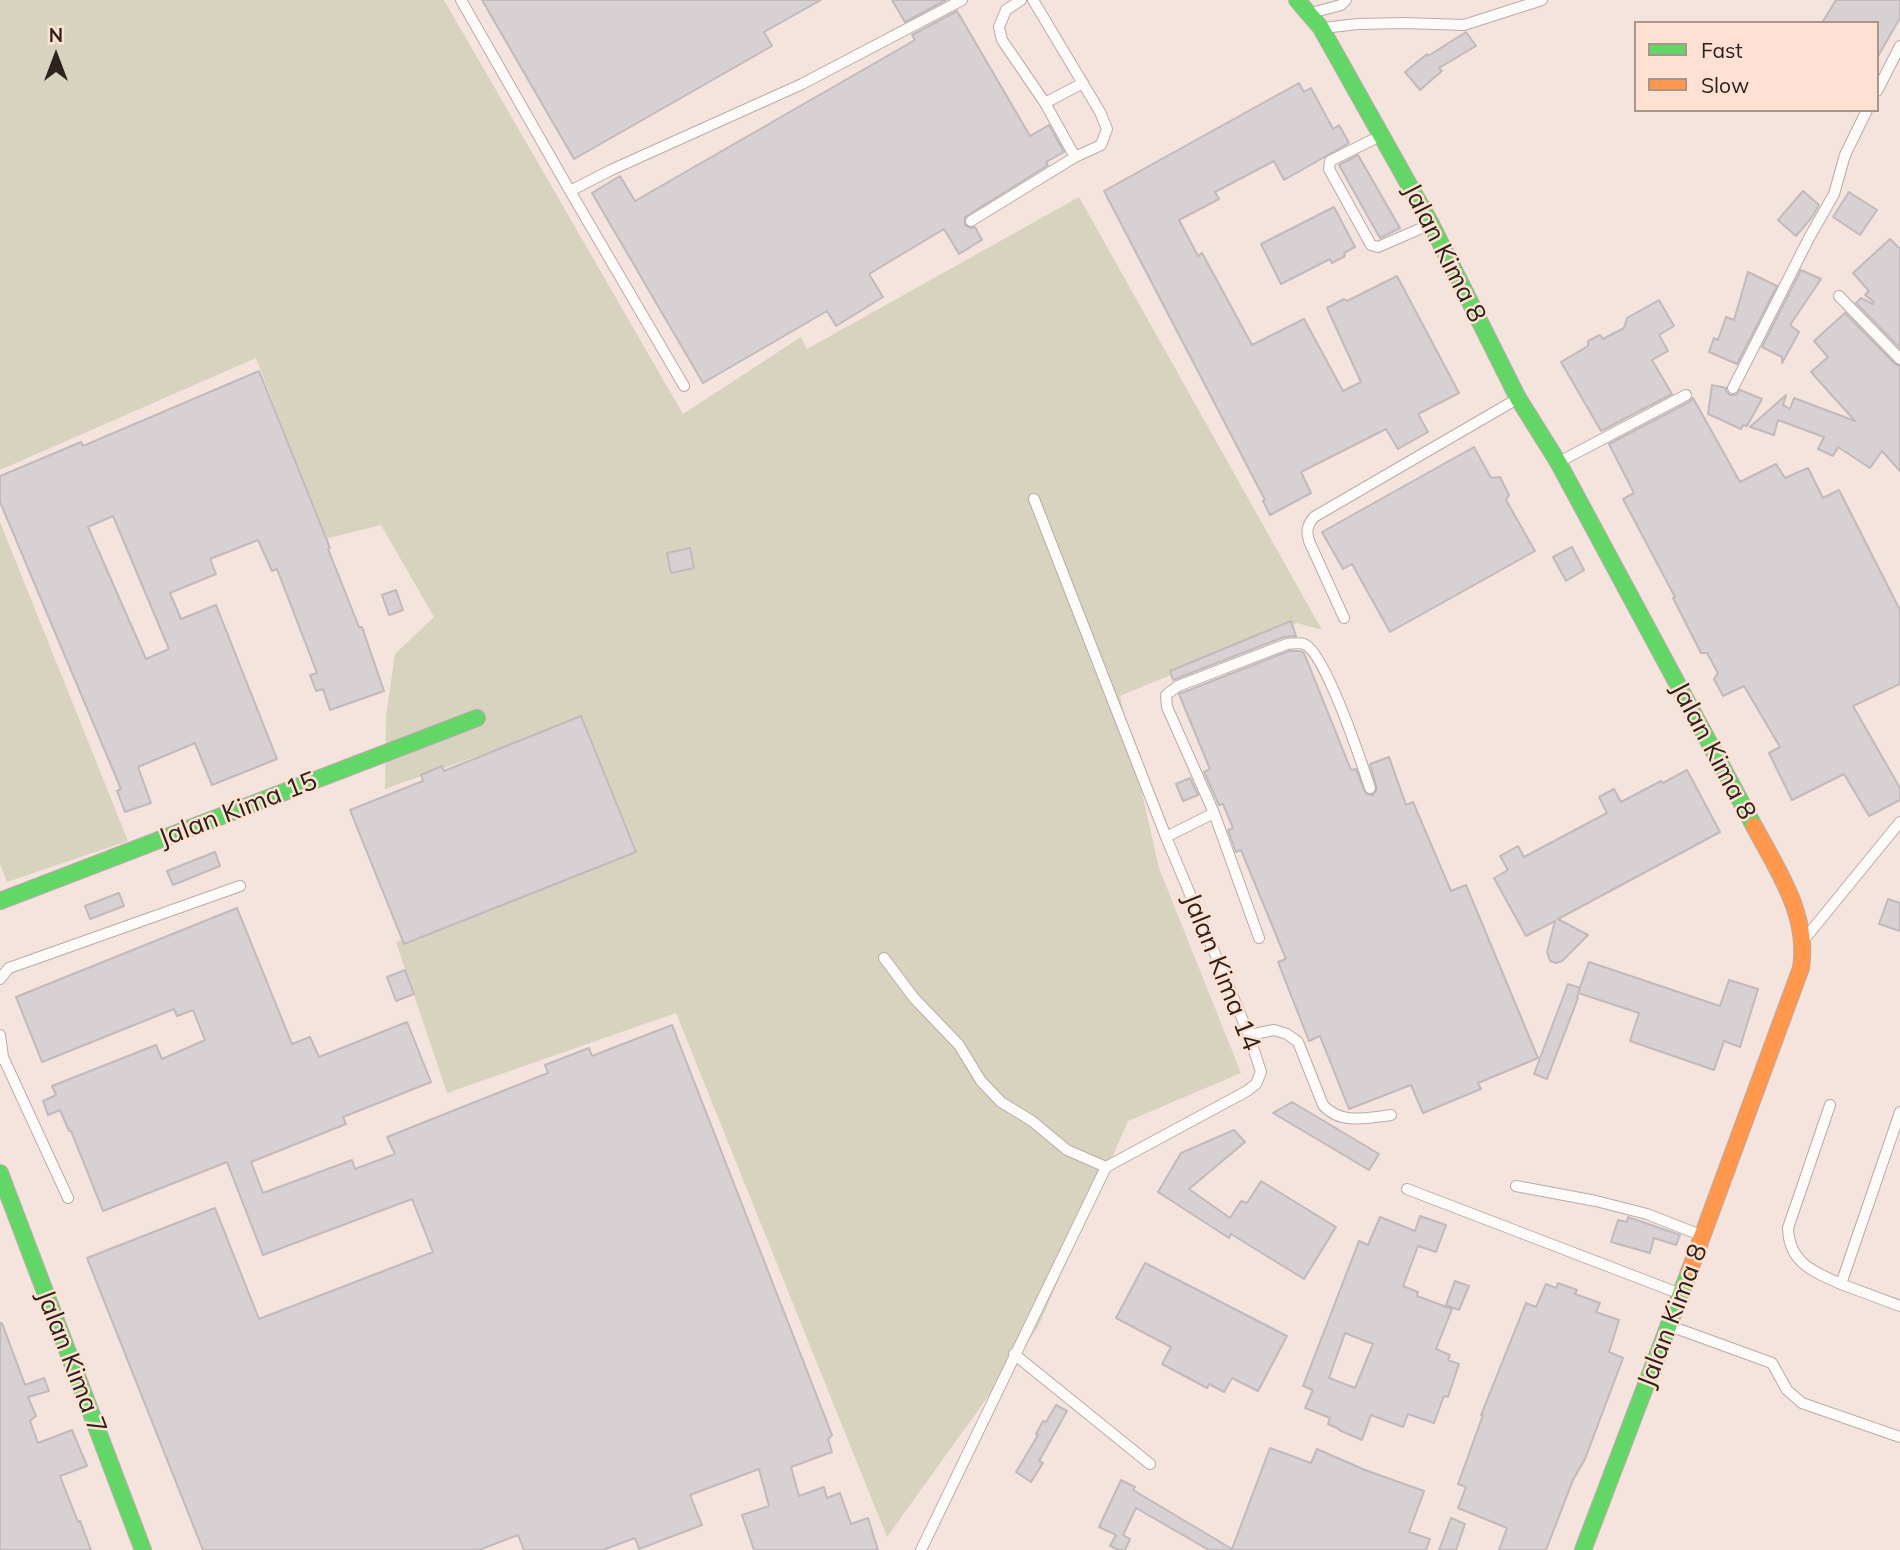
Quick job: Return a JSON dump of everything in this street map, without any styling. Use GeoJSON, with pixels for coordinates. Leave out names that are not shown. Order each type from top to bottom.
{"type":"FeatureCollection","features":[{"type":"Feature","properties":{"kind":"street","name":"Jalan Kima 8"},"geometry":{"type":"LineString","coordinates":[[1297,0],[1321,28],[1431,224],[1518,398],[1559,462],[1793,899],[1804,939],[1801,968],[1703,1236],[1583,1550]]}},
{"type":"Feature","properties":{"kind":"street","name":"Jalan Kima 15"},"geometry":{"type":"LineString","coordinates":[[0,901],[477,718]]}},
{"type":"Feature","properties":{"kind":"street","name":"Jalan Kima 7"},"geometry":{"type":"LineString","coordinates":[[0,1173],[143,1550]]}},
{"type":"Feature","properties":{"kind":"lane"},"geometry":{"type":"LineString","coordinates":[[461,0],[684,386]]}},
{"type":"Feature","properties":{"kind":"lane"},"geometry":{"type":"LineString","coordinates":[[570,191],[802,84],[962,0]]}},
{"type":"Feature","properties":{"kind":"lane"},"geometry":{"type":"LineString","coordinates":[[1021,0],[1006,10],[999,27],[1002,40],[1045,103],[1075,157]]}},
{"type":"Feature","properties":{"kind":"lane"},"geometry":{"type":"LineString","coordinates":[[971,221],[1075,157],[1101,145],[1107,130],[1100,112],[1033,0]]}},
{"type":"Feature","properties":{"kind":"lane"},"geometry":{"type":"LineString","coordinates":[[1311,14],[1341,5],[1346,0]]}},
{"type":"Feature","properties":{"kind":"lane"},"geometry":{"type":"LineString","coordinates":[[1321,28],[1393,23],[1464,25],[1542,0]]}},
{"type":"Feature","properties":{"kind":"lane"},"geometry":{"type":"LineString","coordinates":[[1879,87],[1900,46]]}},
{"type":"Feature","properties":{"kind":"lane"},"geometry":{"type":"LineString","coordinates":[[1045,103],[1083,83]]}},
{"type":"Feature","properties":{"kind":"lane"},"geometry":{"type":"LineString","coordinates":[[1733,388],[1834,194],[1845,155],[1866,112]]}},
{"type":"Feature","properties":{"kind":"lane"},"geometry":{"type":"LineString","coordinates":[[1382,135],[1337,156],[1330,161],[1329,169],[1373,247],[1431,224]]}},
{"type":"Feature","properties":{"kind":"lane"},"geometry":{"type":"LineString","coordinates":[[1839,296],[1900,359]]}},
{"type":"Feature","properties":{"kind":"lane"},"geometry":{"type":"LineString","coordinates":[[1559,462],[1686,395]]}},
{"type":"Feature","properties":{"kind":"lane"},"geometry":{"type":"LineString","coordinates":[[1344,618],[1306,531],[1314,517],[1518,398]]}},
{"type":"Feature","properties":{"kind":"lane","name":"Jalan Kima 14"},"geometry":{"type":"LineString","coordinates":[[1034,499],[1261,1072],[1256,1084],[1247,1091],[1107,1167]]}},
{"type":"Feature","properties":{"kind":"lane"},"geometry":{"type":"LineString","coordinates":[[1259,938],[1214,813],[1167,707],[1166,695],[1178,685],[1287,644],[1304,644],[1313,651],[1342,706],[1370,788]]}},
{"type":"Feature","properties":{"kind":"lane"},"geometry":{"type":"LineString","coordinates":[[1166,837],[1214,813]]}},
{"type":"Feature","properties":{"kind":"lane"},"geometry":{"type":"LineString","coordinates":[[1804,939],[1900,822]]}},
{"type":"Feature","properties":{"kind":"lane"},"geometry":{"type":"LineString","coordinates":[[0,979],[9,968],[240,886]]}},
{"type":"Feature","properties":{"kind":"lane"},"geometry":{"type":"LineString","coordinates":[[884,958],[914,998],[959,1045],[981,1081],[1001,1102],[1031,1121],[1067,1150],[1107,1167],[920,1550]]}},
{"type":"Feature","properties":{"kind":"lane"},"geometry":{"type":"LineString","coordinates":[[1248,1035],[1274,1030],[1287,1034],[1298,1042],[1323,1105],[1329,1112],[1352,1120],[1391,1115]]}},
{"type":"Feature","properties":{"kind":"lane"},"geometry":{"type":"LineString","coordinates":[[0,1035],[1,1058],[68,1198]]}},
{"type":"Feature","properties":{"kind":"lane"},"geometry":{"type":"LineString","coordinates":[[1830,1105],[1788,1228],[1789,1240],[1809,1269],[1900,1306]]}},
{"type":"Feature","properties":{"kind":"lane"},"geometry":{"type":"LineString","coordinates":[[1841,1284],[1900,1112]]}},
{"type":"Feature","properties":{"kind":"lane"},"geometry":{"type":"LineString","coordinates":[[1516,1186],[1647,1214],[1703,1236]]}},
{"type":"Feature","properties":{"kind":"lane"},"geometry":{"type":"LineString","coordinates":[[1407,1189],[1681,1294]]}},
{"type":"Feature","properties":{"kind":"lane"},"geometry":{"type":"LineString","coordinates":[[1669,1326],[1772,1363],[1787,1390],[1802,1403],[1900,1437]]}},
{"type":"Feature","properties":{"kind":"lane"},"geometry":{"type":"LineString","coordinates":[[1014,1354],[1150,1464]]}},
{"type":"Feature","properties":{"kind":"shaded area"},"geometry":{"type":"Polygon","coordinates":[[[0,0],[444,0],[683,414],[801,337],[807,349],[1079,197],[1322,630],[1297,623],[1120,696],[1159,868],[1241,1073],[1128,1121],[1038,1327],[887,1537],[676,1013],[447,1093],[396,942],[623,857],[576,721],[385,789],[386,716],[395,654],[434,617],[381,525],[325,539],[256,358],[0,470],[0,0]]]}},
{"type":"Feature","properties":{"kind":"shaded area"},"geometry":{"type":"Polygon","coordinates":[[[0,522],[128,841],[7,882],[0,864],[0,522]]]}},
{"type":"Feature","properties":{"kind":"building"},"geometry":{"type":"Polygon","coordinates":[[[482,0],[821,0],[764,32],[772,46],[574,159],[482,0]]]}},
{"type":"Feature","properties":{"kind":"building"},"geometry":{"type":"Polygon","coordinates":[[[892,0],[946,0],[905,22],[892,0]]]}},
{"type":"Feature","properties":{"kind":"building"},"geometry":{"type":"Polygon","coordinates":[[[1836,0],[1900,0],[1900,18],[1879,55],[1879,21],[1823,21],[1836,0]]]}},
{"type":"Feature","properties":{"kind":"building"},"geometry":{"type":"Polygon","coordinates":[[[957,11],[1030,136],[1049,125],[1064,152],[965,217],[965,225],[975,227],[982,240],[959,254],[944,229],[869,274],[883,297],[836,326],[827,311],[703,383],[592,193],[620,176],[635,201],[915,40],[912,35],[957,11]]]}},
{"type":"Feature","properties":{"kind":"building"},"geometry":{"type":"Polygon","coordinates":[[[1466,32],[1476,46],[1439,68],[1442,71],[1420,90],[1405,72],[1427,54],[1428,56],[1466,32]]]}},
{"type":"Feature","properties":{"kind":"building"},"geometry":{"type":"Polygon","coordinates":[[[1299,83],[1304,92],[1311,88],[1333,129],[1339,125],[1349,143],[1284,180],[1274,161],[1215,192],[1219,199],[1179,220],[1198,256],[1202,253],[1252,345],[1304,319],[1343,391],[1361,382],[1327,308],[1397,276],[1459,393],[1418,414],[1428,432],[1398,449],[1386,429],[1301,472],[1311,493],[1270,515],[1263,501],[1265,500],[1104,191],[1299,83]]]}},
{"type":"Feature","properties":{"kind":"building"},"geometry":{"type":"Polygon","coordinates":[[[1358,155],[1400,228],[1380,238],[1339,165],[1358,155]]]}},
{"type":"Feature","properties":{"kind":"building"},"geometry":{"type":"Polygon","coordinates":[[[1803,191],[1819,205],[1796,236],[1778,220],[1803,191]]]}},
{"type":"Feature","properties":{"kind":"building"},"geometry":{"type":"Polygon","coordinates":[[[1849,192],[1877,210],[1860,235],[1833,217],[1849,192]]]}},
{"type":"Feature","properties":{"kind":"building"},"geometry":{"type":"Polygon","coordinates":[[[1334,207],[1355,247],[1332,263],[1330,259],[1281,284],[1261,244],[1334,207]]]}},
{"type":"Feature","properties":{"kind":"building"},"geometry":{"type":"Polygon","coordinates":[[[1890,239],[1900,249],[1900,348],[1856,303],[1861,298],[1873,304],[1874,302],[1865,295],[1869,291],[1853,273],[1890,239]]]}},
{"type":"Feature","properties":{"kind":"building"},"geometry":{"type":"Polygon","coordinates":[[[1801,270],[1821,279],[1790,325],[1799,332],[1782,363],[1782,357],[1762,347],[1801,270]]]}},
{"type":"Feature","properties":{"kind":"building"},"geometry":{"type":"Polygon","coordinates":[[[1748,272],[1777,286],[1737,364],[1709,352],[1714,338],[1718,340],[1726,317],[1734,320],[1748,272]]]}},
{"type":"Feature","properties":{"kind":"building"},"geometry":{"type":"Polygon","coordinates":[[[1659,300],[1674,326],[1659,335],[1668,351],[1652,360],[1672,394],[1601,431],[1561,362],[1588,346],[1588,341],[1600,335],[1603,339],[1624,328],[1627,318],[1659,300]]]}},
{"type":"Feature","properties":{"kind":"building"},"geometry":{"type":"Polygon","coordinates":[[[1845,313],[1900,366],[1900,471],[1882,451],[1870,468],[1838,447],[1833,456],[1818,449],[1824,437],[1778,420],[1774,435],[1750,427],[1786,395],[1783,405],[1790,409],[1794,398],[1855,421],[1811,372],[1828,357],[1814,341],[1845,313]]]}},
{"type":"Feature","properties":{"kind":"building"},"geometry":{"type":"Polygon","coordinates":[[[259,371],[359,627],[362,627],[384,691],[330,710],[323,689],[316,691],[310,675],[317,673],[277,569],[272,571],[258,540],[210,559],[216,574],[170,593],[181,619],[216,605],[277,759],[212,785],[195,743],[138,767],[151,803],[125,812],[117,791],[121,789],[0,502],[0,476],[81,442],[83,446],[259,371]],[[113,516],[88,527],[146,659],[169,649],[113,516]]]}},
{"type":"Feature","properties":{"kind":"building"},"geometry":{"type":"Polygon","coordinates":[[[1712,385],[1726,388],[1730,395],[1736,395],[1740,390],[1762,399],[1747,426],[1743,425],[1741,429],[1708,414],[1712,385]]]}},
{"type":"Feature","properties":{"kind":"building"},"geometry":{"type":"Polygon","coordinates":[[[1693,398],[1740,482],[1776,464],[1785,478],[1808,468],[1823,498],[1839,490],[1900,610],[1900,684],[1853,706],[1900,788],[1900,800],[1869,816],[1844,774],[1792,800],[1769,753],[1780,747],[1744,686],[1723,696],[1714,679],[1718,673],[1707,653],[1701,653],[1673,598],[1675,597],[1623,499],[1634,493],[1609,444],[1693,398]]]}},
{"type":"Feature","properties":{"kind":"building"},"geometry":{"type":"Polygon","coordinates":[[[1474,447],[1491,478],[1500,477],[1509,495],[1506,500],[1535,551],[1390,632],[1352,564],[1343,569],[1322,532],[1474,447]]]}},
{"type":"Feature","properties":{"kind":"building"},"geometry":{"type":"Polygon","coordinates":[[[1572,547],[1584,570],[1566,581],[1553,557],[1572,547]]]}},
{"type":"Feature","properties":{"kind":"building"},"geometry":{"type":"Polygon","coordinates":[[[690,548],[694,568],[671,573],[667,553],[690,548]]]}},
{"type":"Feature","properties":{"kind":"building"},"geometry":{"type":"Polygon","coordinates":[[[396,590],[403,610],[389,615],[382,595],[396,590]]]}},
{"type":"Feature","properties":{"kind":"building"},"geometry":{"type":"Polygon","coordinates":[[[1291,621],[1296,636],[1284,637],[1173,680],[1170,671],[1291,621]]]}},
{"type":"Feature","properties":{"kind":"building"},"geometry":{"type":"Polygon","coordinates":[[[1289,651],[1304,653],[1351,770],[1356,769],[1366,794],[1373,795],[1377,789],[1370,764],[1389,757],[1406,805],[1413,802],[1451,891],[1466,885],[1538,1058],[1478,1083],[1481,1089],[1423,1113],[1411,1085],[1349,1109],[1320,1036],[1309,1041],[1278,962],[1286,959],[1241,850],[1236,852],[1228,830],[1233,828],[1223,804],[1219,805],[1204,772],[1210,769],[1179,694],[1289,651]]]}},
{"type":"Feature","properties":{"kind":"building"},"geometry":{"type":"Polygon","coordinates":[[[581,716],[636,852],[404,944],[350,810],[423,781],[421,775],[442,766],[444,771],[581,716]]]}},
{"type":"Feature","properties":{"kind":"building"},"geometry":{"type":"Polygon","coordinates":[[[1687,770],[1720,832],[1558,919],[1588,935],[1562,961],[1550,961],[1547,952],[1555,921],[1526,936],[1494,878],[1508,870],[1500,856],[1518,846],[1524,857],[1607,813],[1599,797],[1614,789],[1621,802],[1687,770]]]}},
{"type":"Feature","properties":{"kind":"building"},"geometry":{"type":"Polygon","coordinates":[[[1190,778],[1198,795],[1183,801],[1176,784],[1190,778]]]}},
{"type":"Feature","properties":{"kind":"building"},"geometry":{"type":"Polygon","coordinates":[[[215,852],[220,866],[173,885],[167,871],[215,852]]]}},
{"type":"Feature","properties":{"kind":"building"},"geometry":{"type":"Polygon","coordinates":[[[119,893],[124,906],[90,919],[85,906],[119,893]]]}},
{"type":"Feature","properties":{"kind":"building"},"geometry":{"type":"Polygon","coordinates":[[[1888,899],[1900,903],[1900,931],[1879,924],[1888,899]]]}},
{"type":"Feature","properties":{"kind":"building"},"geometry":{"type":"Polygon","coordinates":[[[237,908],[292,1044],[310,1037],[319,1057],[407,1022],[431,1082],[343,1117],[346,1124],[251,1162],[263,1193],[352,1160],[355,1169],[395,1154],[387,1137],[548,1073],[545,1065],[589,1048],[592,1056],[672,1025],[832,1435],[828,1439],[832,1452],[791,1467],[799,1496],[824,1487],[827,1498],[840,1493],[851,1524],[868,1518],[878,1550],[754,1550],[742,1515],[769,1506],[759,1469],[690,1495],[702,1525],[639,1549],[635,1538],[603,1550],[524,1550],[518,1535],[479,1550],[203,1550],[87,1258],[215,1208],[259,1319],[433,1252],[412,1199],[263,1255],[227,1162],[103,1211],[60,1110],[48,1115],[43,1101],[56,1095],[52,1086],[156,1045],[162,1059],[205,1040],[193,1010],[177,1016],[174,1009],[42,1062],[16,997],[237,908]]]}},
{"type":"Feature","properties":{"kind":"building"},"geometry":{"type":"Polygon","coordinates":[[[1589,962],[1720,1006],[1729,980],[1758,989],[1740,1047],[1724,1041],[1714,1070],[1630,1041],[1639,1013],[1578,993],[1589,962]]]}},
{"type":"Feature","properties":{"kind":"building"},"geometry":{"type":"Polygon","coordinates":[[[405,970],[414,994],[396,1001],[387,977],[405,970]]]}},
{"type":"Feature","properties":{"kind":"building"},"geometry":{"type":"Polygon","coordinates":[[[1568,984],[1580,988],[1578,998],[1547,1079],[1534,1074],[1568,984]]]}},
{"type":"Feature","properties":{"kind":"building"},"geometry":{"type":"Polygon","coordinates":[[[1292,1102],[1379,1154],[1369,1170],[1273,1113],[1292,1102]]]}},
{"type":"Feature","properties":{"kind":"building"},"geometry":{"type":"Polygon","coordinates":[[[1234,1130],[1245,1142],[1189,1189],[1230,1218],[1241,1201],[1247,1203],[1261,1181],[1336,1227],[1304,1279],[1231,1234],[1229,1238],[1158,1192],[1181,1153],[1234,1130]]]}},
{"type":"Feature","properties":{"kind":"building"},"geometry":{"type":"Polygon","coordinates":[[[1420,1216],[1446,1225],[1436,1252],[1418,1246],[1403,1286],[1418,1292],[1417,1296],[1452,1309],[1436,1349],[1450,1355],[1448,1360],[1459,1364],[1448,1397],[1444,1396],[1434,1423],[1408,1414],[1403,1427],[1371,1415],[1362,1440],[1328,1424],[1330,1418],[1305,1408],[1313,1390],[1303,1386],[1359,1241],[1368,1245],[1380,1217],[1415,1231],[1420,1216]],[[1345,1333],[1329,1378],[1355,1388],[1373,1344],[1345,1333]]]}},
{"type":"Feature","properties":{"kind":"building"},"geometry":{"type":"Polygon","coordinates":[[[1628,1217],[1680,1235],[1676,1245],[1654,1238],[1650,1253],[1611,1242],[1618,1220],[1627,1222],[1628,1217]]]}},
{"type":"Feature","properties":{"kind":"building"},"geometry":{"type":"Polygon","coordinates":[[[1145,1263],[1287,1336],[1258,1391],[1232,1378],[1224,1392],[1209,1384],[1207,1388],[1162,1364],[1171,1347],[1116,1318],[1145,1263]]]}},
{"type":"Feature","properties":{"kind":"building"},"geometry":{"type":"Polygon","coordinates":[[[1455,1281],[1469,1286],[1459,1310],[1446,1305],[1455,1281]]]}},
{"type":"Feature","properties":{"kind":"building"},"geometry":{"type":"Polygon","coordinates":[[[1558,1283],[1577,1290],[1575,1294],[1600,1303],[1596,1312],[1619,1320],[1609,1352],[1623,1358],[1585,1459],[1573,1480],[1546,1550],[1499,1550],[1507,1528],[1458,1508],[1466,1487],[1458,1484],[1481,1415],[1526,1303],[1536,1307],[1546,1284],[1556,1288],[1558,1283]]]}},
{"type":"Feature","properties":{"kind":"building"},"geometry":{"type":"Polygon","coordinates":[[[0,1323],[25,1385],[44,1378],[49,1391],[28,1397],[36,1416],[30,1421],[38,1443],[72,1430],[87,1466],[60,1476],[91,1550],[0,1550],[0,1323]]]}},
{"type":"Feature","properties":{"kind":"building"},"geometry":{"type":"Polygon","coordinates":[[[1056,1405],[1067,1411],[1039,1461],[1043,1463],[1031,1482],[1016,1472],[1038,1435],[1036,1434],[1043,1421],[1046,1422],[1056,1405]]]}},
{"type":"Feature","properties":{"kind":"building"},"geometry":{"type":"Polygon","coordinates":[[[1270,1448],[1311,1463],[1317,1449],[1424,1491],[1409,1532],[1430,1539],[1426,1550],[1209,1550],[1136,1508],[1123,1535],[1130,1539],[1125,1550],[1110,1546],[1116,1535],[1099,1527],[1121,1480],[1135,1487],[1133,1490],[1232,1549],[1270,1448]]]}},
{"type":"Feature","properties":{"kind":"building"},"geometry":{"type":"Polygon","coordinates":[[[1451,1518],[1465,1524],[1456,1550],[1439,1550],[1451,1518]]]}},
{"type":"Feature","properties":{"kind":"traffic: fast"},"geometry":{"type":"LineString","coordinates":[[1297,0],[1321,28],[1431,224],[1518,398],[1558,462],[1754,826]]}},
{"type":"Feature","properties":{"kind":"traffic: fast"},"geometry":{"type":"LineString","coordinates":[[0,901],[477,718]]}},
{"type":"Feature","properties":{"kind":"traffic: fast"},"geometry":{"type":"LineString","coordinates":[[0,1173],[143,1550]]}},
{"type":"Feature","properties":{"kind":"traffic: fast"},"geometry":{"type":"LineString","coordinates":[[1583,1550],[1689,1272]]}},
{"type":"Feature","properties":{"kind":"traffic: slow"},"geometry":{"type":"LineString","coordinates":[[1689,1272],[1801,968],[1802,949],[1796,912],[1782,877],[1754,826]]}}]}
